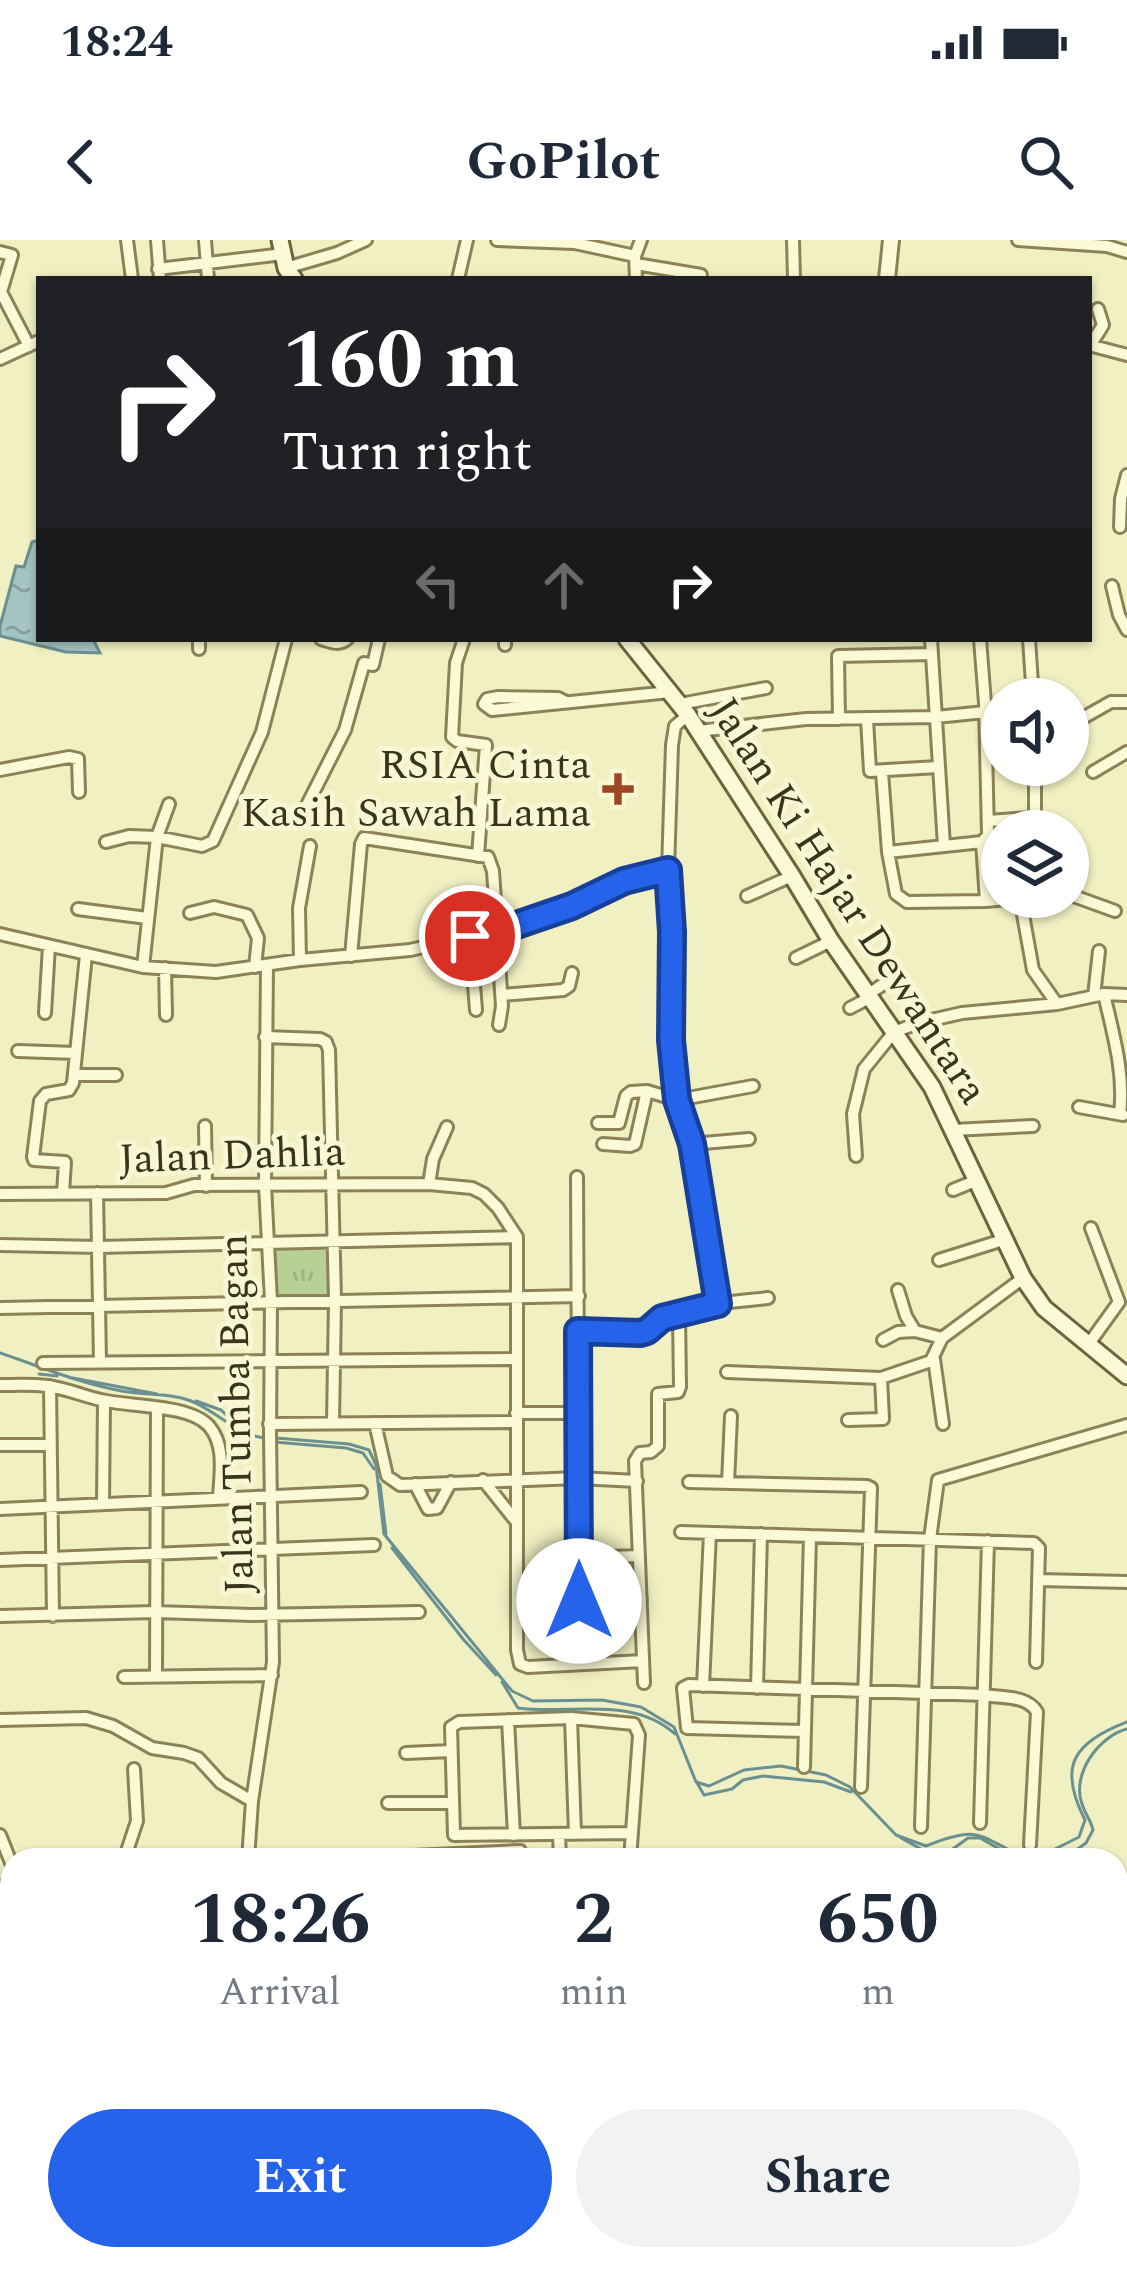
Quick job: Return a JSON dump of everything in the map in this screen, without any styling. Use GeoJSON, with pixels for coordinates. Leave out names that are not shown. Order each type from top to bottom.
{"type":"FeatureCollection","features":[{"type":"Feature","properties":{"kind":"main road","name":"Jalan Ki Hajar Dewantara"},"geometry":{"type":"LineString","coordinates":[[629,642],[698,731],[793,876],[804,908],[932,1087],[1023,1278],[1044,1308],[1127,1376]]}},
{"type":"Feature","properties":{"kind":"street"},"geometry":{"type":"LineString","coordinates":[[127,240],[132,276]]}},
{"type":"Feature","properties":{"kind":"street"},"geometry":{"type":"LineString","coordinates":[[157,240],[159,274],[337,253],[366,240]]}},
{"type":"Feature","properties":{"kind":"street"},"geometry":{"type":"LineString","coordinates":[[205,240],[208,276]]}},
{"type":"Feature","properties":{"kind":"street"},"geometry":{"type":"LineString","coordinates":[[459,276],[467,240]]}},
{"type":"Feature","properties":{"kind":"street"},"geometry":{"type":"LineString","coordinates":[[497,240],[575,243],[701,275]]}},
{"type":"Feature","properties":{"kind":"street"},"geometry":{"type":"LineString","coordinates":[[636,276],[641,240]]}},
{"type":"Feature","properties":{"kind":"street"},"geometry":{"type":"LineString","coordinates":[[794,240],[794,276]]}},
{"type":"Feature","properties":{"kind":"street"},"geometry":{"type":"LineString","coordinates":[[887,276],[891,240]]}},
{"type":"Feature","properties":{"kind":"street"},"geometry":{"type":"LineString","coordinates":[[1023,241],[1107,243],[1127,252]]}},
{"type":"Feature","properties":{"kind":"street"},"geometry":{"type":"LineString","coordinates":[[0,252],[12,254],[0,292],[34,343],[0,359]]}},
{"type":"Feature","properties":{"kind":"street"},"geometry":{"type":"LineString","coordinates":[[1092,343],[1103,325],[1098,309]]}},
{"type":"Feature","properties":{"kind":"street"},"geometry":{"type":"LineString","coordinates":[[1092,347],[1127,356]]}},
{"type":"Feature","properties":{"kind":"street"},"geometry":{"type":"LineString","coordinates":[[1120,527],[1127,475]]}},
{"type":"Feature","properties":{"kind":"street"},"geometry":{"type":"LineString","coordinates":[[1112,586],[1127,630]]}},
{"type":"Feature","properties":{"kind":"street"},"geometry":{"type":"LineString","coordinates":[[106,842],[129,836],[202,846],[213,842],[262,732],[285,642]]}},
{"type":"Feature","properties":{"kind":"street"},"geometry":{"type":"LineString","coordinates":[[339,820],[306,807],[345,730],[364,663],[373,665],[378,642]]}},
{"type":"Feature","properties":{"kind":"street"},"geometry":{"type":"LineString","coordinates":[[463,642],[455,663],[452,737],[486,745],[478,856]]}},
{"type":"Feature","properties":{"kind":"street"},"geometry":{"type":"LineString","coordinates":[[877,642],[878,656]]}},
{"type":"Feature","properties":{"kind":"street"},"geometry":{"type":"LineString","coordinates":[[931,642],[944,846]]}},
{"type":"Feature","properties":{"kind":"street"},"geometry":{"type":"LineString","coordinates":[[980,642],[983,678]]}},
{"type":"Feature","properties":{"kind":"street"},"geometry":{"type":"LineString","coordinates":[[1030,642],[1032,678]]}},
{"type":"Feature","properties":{"kind":"street"},"geometry":{"type":"LineString","coordinates":[[839,719],[836,658],[932,654]]}},
{"type":"Feature","properties":{"kind":"street"},"geometry":{"type":"LineString","coordinates":[[571,704],[558,698],[484,701],[492,710],[679,704],[766,688]]}},
{"type":"Feature","properties":{"kind":"street"},"geometry":{"type":"LineString","coordinates":[[1089,714],[1111,702],[1126,706]]}},
{"type":"Feature","properties":{"kind":"street"},"geometry":{"type":"LineString","coordinates":[[679,704],[672,745],[668,870],[671,1040],[677,1100],[692,1144],[718,1304]]}},
{"type":"Feature","properties":{"kind":"street"},"geometry":{"type":"LineString","coordinates":[[698,731],[806,719],[936,716],[981,708]]}},
{"type":"Feature","properties":{"kind":"street"},"geometry":{"type":"LineString","coordinates":[[867,719],[869,770],[938,767]]}},
{"type":"Feature","properties":{"kind":"street"},"geometry":{"type":"LineString","coordinates":[[1093,772],[1127,752]]}},
{"type":"Feature","properties":{"kind":"street"},"geometry":{"type":"LineString","coordinates":[[0,770],[77,759],[80,792]]}},
{"type":"Feature","properties":{"kind":"street"},"geometry":{"type":"LineString","coordinates":[[882,772],[896,894],[903,901],[981,901]]}},
{"type":"Feature","properties":{"kind":"street"},"geometry":{"type":"LineString","coordinates":[[142,967],[157,837],[169,803]]}},
{"type":"Feature","properties":{"kind":"street"},"geometry":{"type":"LineString","coordinates":[[351,956],[363,839],[488,857],[502,995],[499,1025]]}},
{"type":"Feature","properties":{"kind":"street"},"geometry":{"type":"LineString","coordinates":[[888,852],[981,842]]}},
{"type":"Feature","properties":{"kind":"street"},"geometry":{"type":"LineString","coordinates":[[300,960],[299,908],[310,846]]}},
{"type":"Feature","properties":{"kind":"street"},"geometry":{"type":"LineString","coordinates":[[0,934],[142,967],[216,972],[410,950],[496,932],[572,906],[624,881],[668,870]]}},
{"type":"Feature","properties":{"kind":"street"},"geometry":{"type":"LineString","coordinates":[[747,896],[793,876]]}},
{"type":"Feature","properties":{"kind":"street"},"geometry":{"type":"LineString","coordinates":[[1089,902],[1115,911]]}},
{"type":"Feature","properties":{"kind":"street","name":"Jalan Tumba Bagan"},"geometry":{"type":"LineString","coordinates":[[190,913],[214,907],[247,915],[258,938],[261,966],[274,1614],[272,1676],[249,1848]]}},
{"type":"Feature","properties":{"kind":"street"},"geometry":{"type":"LineString","coordinates":[[77,908],[147,918]]}},
{"type":"Feature","properties":{"kind":"street"},"geometry":{"type":"LineString","coordinates":[[1027,918],[1035,975],[1058,1004]]}},
{"type":"Feature","properties":{"kind":"street"},"geometry":{"type":"LineString","coordinates":[[470,936],[476,1010]]}},
{"type":"Feature","properties":{"kind":"street"},"geometry":{"type":"LineString","coordinates":[[796,958],[831,941]]}},
{"type":"Feature","properties":{"kind":"street"},"geometry":{"type":"LineString","coordinates":[[45,1013],[49,946]]}},
{"type":"Feature","properties":{"kind":"street"},"geometry":{"type":"LineString","coordinates":[[1079,1107],[1124,1115],[1121,1068],[1099,994],[1099,951]]}},
{"type":"Feature","properties":{"kind":"street"},"geometry":{"type":"LineString","coordinates":[[63,1193],[65,1162],[34,1160],[37,1111],[46,1094],[70,1089],[86,955]]}},
{"type":"Feature","properties":{"kind":"street"},"geometry":{"type":"LineString","coordinates":[[165,968],[166,1015]]}},
{"type":"Feature","properties":{"kind":"street"},"geometry":{"type":"LineString","coordinates":[[502,995],[563,990],[572,973]]}},
{"type":"Feature","properties":{"kind":"street"},"geometry":{"type":"LineString","coordinates":[[850,1009],[899,974]]}},
{"type":"Feature","properties":{"kind":"street"},"geometry":{"type":"LineString","coordinates":[[856,1156],[853,1114],[864,1069],[894,1032],[962,1013],[1058,1004],[1099,994],[1127,995]]}},
{"type":"Feature","properties":{"kind":"street"},"geometry":{"type":"LineString","coordinates":[[265,1037],[320,1039],[328,1045],[333,1423]]}},
{"type":"Feature","properties":{"kind":"street"},"geometry":{"type":"LineString","coordinates":[[19,1051],[76,1053]]}},
{"type":"Feature","properties":{"kind":"street"},"geometry":{"type":"LineString","coordinates":[[74,1075],[116,1075]]}},
{"type":"Feature","properties":{"kind":"street"},"geometry":{"type":"LineString","coordinates":[[598,1123],[619,1123],[628,1094],[646,1091],[677,1100],[753,1086]]}},
{"type":"Feature","properties":{"kind":"street"},"geometry":{"type":"LineString","coordinates":[[604,1144],[635,1144],[646,1091]]}},
{"type":"Feature","properties":{"kind":"street"},"geometry":{"type":"LineString","coordinates":[[206,1126],[206,1186]]}},
{"type":"Feature","properties":{"kind":"street"},"geometry":{"type":"LineString","coordinates":[[953,1130],[1033,1126]]}},
{"type":"Feature","properties":{"kind":"street"},"geometry":{"type":"LineString","coordinates":[[429,1184],[446,1127]]}},
{"type":"Feature","properties":{"kind":"street"},"geometry":{"type":"LineString","coordinates":[[692,1144],[749,1139]]}},
{"type":"Feature","properties":{"kind":"street"},"geometry":{"type":"LineString","coordinates":[[577,1178],[579,1601]]}},
{"type":"Feature","properties":{"kind":"street"},"geometry":{"type":"LineString","coordinates":[[953,1190],[974,1181]]}},
{"type":"Feature","properties":{"kind":"street","name":"Jalan Dahlia"},"geometry":{"type":"LineString","coordinates":[[0,1194],[166,1192],[194,1185],[429,1184],[484,1194],[517,1237]]}},
{"type":"Feature","properties":{"kind":"street"},"geometry":{"type":"LineString","coordinates":[[98,1193],[100,1362]]}},
{"type":"Feature","properties":{"kind":"street"},"geometry":{"type":"LineString","coordinates":[[1088,1345],[1123,1302],[1091,1228]]}},
{"type":"Feature","properties":{"kind":"street"},"geometry":{"type":"LineString","coordinates":[[0,1245],[517,1237],[517,1650],[523,1666],[643,1661]]}},
{"type":"Feature","properties":{"kind":"street"},"geometry":{"type":"LineString","coordinates":[[939,1260],[1003,1240]]}},
{"type":"Feature","properties":{"kind":"street"},"geometry":{"type":"LineString","coordinates":[[943,1424],[934,1359],[942,1338],[1023,1278]]}},
{"type":"Feature","properties":{"kind":"street"},"geometry":{"type":"LineString","coordinates":[[898,1290],[915,1330]]}},
{"type":"Feature","properties":{"kind":"street"},"geometry":{"type":"LineString","coordinates":[[0,1308],[579,1296]]}},
{"type":"Feature","properties":{"kind":"street"},"geometry":{"type":"LineString","coordinates":[[578,1331],[640,1333],[680,1313],[768,1298]]}},
{"type":"Feature","properties":{"kind":"street"},"geometry":{"type":"LineString","coordinates":[[644,1683],[637,1456],[658,1446],[658,1394],[678,1392],[680,1387],[680,1313]]}},
{"type":"Feature","properties":{"kind":"street"},"geometry":{"type":"LineString","coordinates":[[883,1340],[915,1330],[942,1338]]}},
{"type":"Feature","properties":{"kind":"street"},"geometry":{"type":"LineString","coordinates":[[727,1372],[881,1378],[934,1359]]}},
{"type":"Feature","properties":{"kind":"street"},"geometry":{"type":"LineString","coordinates":[[43,1363],[516,1360]]}},
{"type":"Feature","properties":{"kind":"street"},"geometry":{"type":"LineString","coordinates":[[848,1420],[883,1419],[881,1378]]}},
{"type":"Feature","properties":{"kind":"street"},"geometry":{"type":"LineString","coordinates":[[0,1385],[50,1386],[104,1401],[198,1417],[218,1440],[219,1498]]}},
{"type":"Feature","properties":{"kind":"street"},"geometry":{"type":"LineString","coordinates":[[50,1386],[53,1616]]}},
{"type":"Feature","properties":{"kind":"street"},"geometry":{"type":"LineString","coordinates":[[103,1504],[104,1401]]}},
{"type":"Feature","properties":{"kind":"street"},"geometry":{"type":"LineString","coordinates":[[156,1676],[157,1408]]}},
{"type":"Feature","properties":{"kind":"street"},"geometry":{"type":"LineString","coordinates":[[269,1429],[578,1413]]}},
{"type":"Feature","properties":{"kind":"street"},"geometry":{"type":"LineString","coordinates":[[728,1483],[731,1416]]}},
{"type":"Feature","properties":{"kind":"street"},"geometry":{"type":"LineString","coordinates":[[375,1423],[388,1477],[400,1484],[578,1478],[637,1481]]}},
{"type":"Feature","properties":{"kind":"street"},"geometry":{"type":"LineString","coordinates":[[921,1827],[930,1539],[936,1485],[942,1477],[1127,1425]]}},
{"type":"Feature","properties":{"kind":"street"},"geometry":{"type":"LineString","coordinates":[[0,1444],[50,1445]]}},
{"type":"Feature","properties":{"kind":"street"},"geometry":{"type":"LineString","coordinates":[[483,1480],[516,1522]]}},
{"type":"Feature","properties":{"kind":"street"},"geometry":{"type":"LineString","coordinates":[[415,1484],[428,1509],[437,1508],[452,1481]]}},
{"type":"Feature","properties":{"kind":"street"},"geometry":{"type":"LineString","coordinates":[[689,1482],[867,1486],[872,1492],[861,1787]]}},
{"type":"Feature","properties":{"kind":"street"},"geometry":{"type":"LineString","coordinates":[[0,1508],[361,1492]]}},
{"type":"Feature","properties":{"kind":"street"},"geometry":{"type":"LineString","coordinates":[[681,1532],[1036,1544],[1036,1662]]}},
{"type":"Feature","properties":{"kind":"street"},"geometry":{"type":"LineString","coordinates":[[704,1686],[710,1533]]}},
{"type":"Feature","properties":{"kind":"street"},"geometry":{"type":"LineString","coordinates":[[757,1688],[760,1534]]}},
{"type":"Feature","properties":{"kind":"street"},"geometry":{"type":"LineString","coordinates":[[804,1767],[811,1536]]}},
{"type":"Feature","properties":{"kind":"street"},"geometry":{"type":"LineString","coordinates":[[980,1823],[988,1541]]}},
{"type":"Feature","properties":{"kind":"street"},"geometry":{"type":"LineString","coordinates":[[0,1560],[374,1545]]}},
{"type":"Feature","properties":{"kind":"street"},"geometry":{"type":"LineString","coordinates":[[578,1558],[639,1556]]}},
{"type":"Feature","properties":{"kind":"street"},"geometry":{"type":"LineString","coordinates":[[1038,1580],[1127,1582]]}},
{"type":"Feature","properties":{"kind":"street"},"geometry":{"type":"LineString","coordinates":[[518,1603],[641,1600]]}},
{"type":"Feature","properties":{"kind":"street"},"geometry":{"type":"LineString","coordinates":[[0,1616],[419,1612]]}},
{"type":"Feature","properties":{"kind":"street"},"geometry":{"type":"LineString","coordinates":[[124,1677],[272,1676]]}},
{"type":"Feature","properties":{"kind":"street"},"geometry":{"type":"LineString","coordinates":[[806,1731],[686,1728],[682,1688],[1026,1700],[1037,1712],[1030,1845]]}},
{"type":"Feature","properties":{"kind":"street"},"geometry":{"type":"LineString","coordinates":[[571,1718],[575,1834]]}},
{"type":"Feature","properties":{"kind":"street"},"geometry":{"type":"LineString","coordinates":[[630,1848],[636,1726],[627,1721],[571,1718],[455,1723],[450,1732],[454,1835],[631,1833]]}},
{"type":"Feature","properties":{"kind":"street"},"geometry":{"type":"LineString","coordinates":[[0,1720],[99,1721],[152,1748],[198,1758],[220,1783],[252,1801]]}},
{"type":"Feature","properties":{"kind":"street"},"geometry":{"type":"LineString","coordinates":[[508,1720],[514,1834]]}},
{"type":"Feature","properties":{"kind":"street"},"geometry":{"type":"LineString","coordinates":[[406,1753],[451,1751]]}},
{"type":"Feature","properties":{"kind":"street"},"geometry":{"type":"LineString","coordinates":[[128,1848],[137,1821],[134,1769]]}},
{"type":"Feature","properties":{"kind":"street"},"geometry":{"type":"LineString","coordinates":[[388,1803],[453,1803]]}},
{"type":"Feature","properties":{"kind":"street"},"geometry":{"type":"LineString","coordinates":[[560,1834],[560,1848]]}},
{"type":"Feature","properties":{"kind":"green space"},"geometry":{"type":"Polygon","coordinates":[[[273,1244],[330,1244],[332,1297],[274,1298],[273,1244]]]}},
{"type":"Feature","properties":{"kind":"water"},"geometry":{"type":"Polygon","coordinates":[[[36,541],[36,642],[94,642],[100,653],[66,652],[0,636],[16,566],[24,567],[36,541]]]}},
{"type":"Feature","properties":{"kind":"waterway"},"geometry":{"type":"LineString","coordinates":[[0,1353],[102,1387],[191,1401],[246,1433],[266,1438]]}},
{"type":"Feature","properties":{"kind":"waterway"},"geometry":{"type":"LineString","coordinates":[[39,1374],[57,1376]]}},
{"type":"Feature","properties":{"kind":"waterway"},"geometry":{"type":"LineString","coordinates":[[73,1378],[157,1394]]}},
{"type":"Feature","properties":{"kind":"waterway"},"geometry":{"type":"LineString","coordinates":[[196,1401],[221,1410],[238,1426]]}},
{"type":"Feature","properties":{"kind":"waterway"},"geometry":{"type":"LineString","coordinates":[[276,1438],[369,1450],[376,1465],[384,1534],[512,1691],[533,1701],[602,1700],[641,1707],[674,1727],[696,1782],[709,1786],[744,1770],[781,1766],[826,1775],[850,1787],[896,1835],[926,1846],[972,1834],[1006,1848]]}},
{"type":"Feature","properties":{"kind":"waterway"},"geometry":{"type":"LineString","coordinates":[[274,1442],[346,1448],[363,1453],[374,1469]]}},
{"type":"Feature","properties":{"kind":"waterway"},"geometry":{"type":"LineString","coordinates":[[380,1484],[386,1534]]}},
{"type":"Feature","properties":{"kind":"waterway"},"geometry":{"type":"LineString","coordinates":[[392,1548],[496,1675]]}},
{"type":"Feature","properties":{"kind":"waterway"},"geometry":{"type":"LineString","coordinates":[[502,1682],[518,1708],[620,1710],[640,1714],[675,1734]]}},
{"type":"Feature","properties":{"kind":"waterway"},"geometry":{"type":"LineString","coordinates":[[1057,1848],[1079,1837],[1085,1820],[1072,1784],[1076,1758],[1094,1738],[1127,1722]]}},
{"type":"Feature","properties":{"kind":"waterway"},"geometry":{"type":"LineString","coordinates":[[1079,1848],[1093,1830],[1080,1792],[1084,1769],[1107,1739],[1127,1729]]}},
{"type":"Feature","properties":{"kind":"waterway"},"geometry":{"type":"LineString","coordinates":[[696,1781],[704,1795],[763,1776],[824,1782],[851,1792]]}},
{"type":"Feature","properties":{"kind":"waterway"},"geometry":{"type":"LineString","coordinates":[[901,1838],[919,1848]]}},
{"type":"Feature","properties":{"kind":"waterway"},"geometry":{"type":"LineString","coordinates":[[954,1848],[968,1838],[980,1838],[998,1848]]}},
{"type":"Feature","properties":{"kind":"place","name":"RSIA Cinta Kasih Sawah Lama"},"geometry":{"type":"Point","coordinates":[618,789]}},
{"type":"Feature","properties":{"kind":"route"},"geometry":{"type":"LineString","coordinates":[[470,936],[496,932],[572,906],[624,881],[668,870],[671,1040],[677,1100],[692,1144],[718,1304],[662,1318],[640,1333],[578,1331],[579,1601]]}}]}
